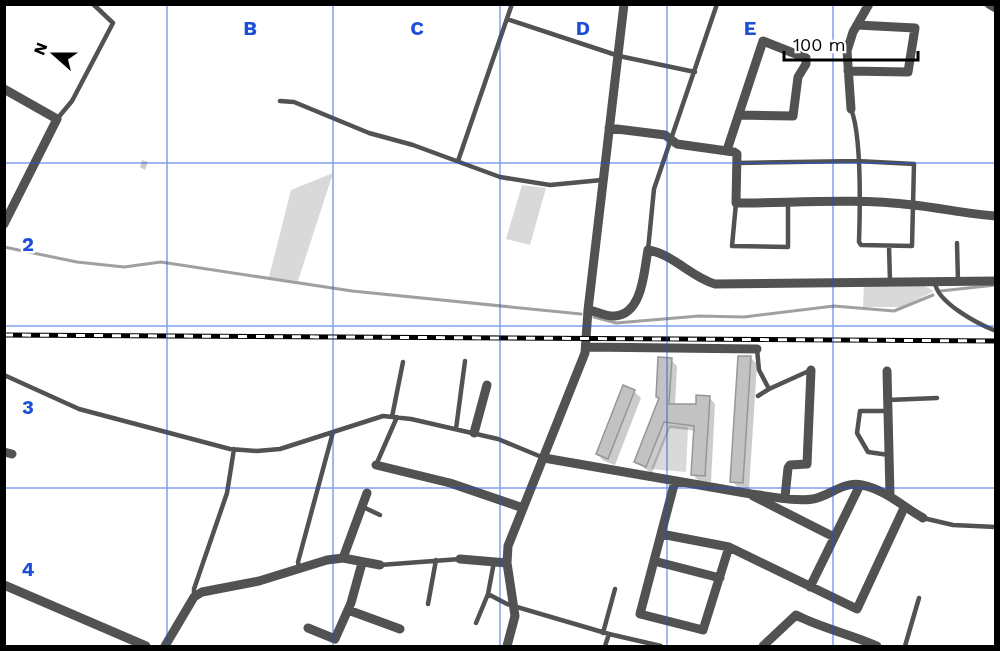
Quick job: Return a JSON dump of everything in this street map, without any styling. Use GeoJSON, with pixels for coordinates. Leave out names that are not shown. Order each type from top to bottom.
{"type":"FeatureCollection","features":[{"type":"Feature","properties":{"kind":"street"},"geometry":{"type":"LineString","coordinates":[[507,646],[515,605],[507,563],[508,546],[586,347],[602,180],[624,4]]}},
{"type":"Feature","properties":{"kind":"street"},"geometry":{"type":"LineString","coordinates":[[850,109],[846,51],[869,4]]}},
{"type":"Feature","properties":{"kind":"street"},"geometry":{"type":"LineString","coordinates":[[989,4],[996,8]]}},
{"type":"Feature","properties":{"kind":"street"},"geometry":{"type":"LineString","coordinates":[[848,71],[908,72],[915,28],[857,25]]}},
{"type":"Feature","properties":{"kind":"street"},"geometry":{"type":"LineString","coordinates":[[727,150],[763,41],[806,58],[806,64],[798,77],[793,116],[739,115]]}},
{"type":"Feature","properties":{"kind":"street"},"geometry":{"type":"LineString","coordinates":[[4,89],[57,119],[4,224]]}},
{"type":"Feature","properties":{"kind":"street"},"geometry":{"type":"LineString","coordinates":[[609,128],[664,135],[677,144],[727,150],[737,154],[736,203],[860,202],[914,205],[954,213],[996,216]]}},
{"type":"Feature","properties":{"kind":"street"},"geometry":{"type":"LineString","coordinates":[[588,310],[614,317],[623,314],[634,304],[640,293],[648,250],[664,256],[704,281],[715,284],[996,281]]}},
{"type":"Feature","properties":{"kind":"street"},"geometry":{"type":"LineString","coordinates":[[586,347],[757,349]]}},
{"type":"Feature","properties":{"kind":"street"},"geometry":{"type":"LineString","coordinates":[[785,497],[788,468],[790,465],[807,464],[811,370]]}},
{"type":"Feature","properties":{"kind":"street"},"geometry":{"type":"LineString","coordinates":[[887,371],[890,495]]}},
{"type":"Feature","properties":{"kind":"street"},"geometry":{"type":"LineString","coordinates":[[474,433],[487,385]]}},
{"type":"Feature","properties":{"kind":"street"},"geometry":{"type":"LineString","coordinates":[[544,458],[752,494],[785,497],[813,499],[844,485],[860,485],[890,495],[904,508],[923,518]]}},
{"type":"Feature","properties":{"kind":"street"},"geometry":{"type":"LineString","coordinates":[[376,465],[450,483],[523,508]]}},
{"type":"Feature","properties":{"kind":"street"},"geometry":{"type":"LineString","coordinates":[[675,481],[640,614],[703,630],[729,547]]}},
{"type":"Feature","properties":{"kind":"street"},"geometry":{"type":"LineString","coordinates":[[810,587],[860,485]]}},
{"type":"Feature","properties":{"kind":"street"},"geometry":{"type":"LineString","coordinates":[[343,558],[367,493]]}},
{"type":"Feature","properties":{"kind":"street"},"geometry":{"type":"LineString","coordinates":[[752,494],[765,504],[834,537]]}},
{"type":"Feature","properties":{"kind":"street"},"geometry":{"type":"LineString","coordinates":[[661,534],[729,547],[857,609],[904,508]]}},
{"type":"Feature","properties":{"kind":"street"},"geometry":{"type":"LineString","coordinates":[[165,646],[194,597],[202,592],[259,581],[299,567],[343,558],[380,565]]}},
{"type":"Feature","properties":{"kind":"street"},"geometry":{"type":"LineString","coordinates":[[460,559],[507,563]]}},
{"type":"Feature","properties":{"kind":"street"},"geometry":{"type":"LineString","coordinates":[[654,561],[720,578]]}},
{"type":"Feature","properties":{"kind":"street"},"geometry":{"type":"LineString","coordinates":[[308,628],[335,639],[348,610],[362,563]]}},
{"type":"Feature","properties":{"kind":"street"},"geometry":{"type":"LineString","coordinates":[[4,585],[146,646]]}},
{"type":"Feature","properties":{"kind":"street"},"geometry":{"type":"LineString","coordinates":[[348,610],[400,629]]}},
{"type":"Feature","properties":{"kind":"street"},"geometry":{"type":"LineString","coordinates":[[763,646],[796,615],[813,624],[850,633],[877,646]]}},
{"type":"Feature","properties":{"kind":"lane"},"geometry":{"type":"LineString","coordinates":[[57,119],[72,101],[113,23],[93,4]]}},
{"type":"Feature","properties":{"kind":"lane"},"geometry":{"type":"LineString","coordinates":[[458,161],[512,4]]}},
{"type":"Feature","properties":{"kind":"lane"},"geometry":{"type":"LineString","coordinates":[[648,250],[654,216],[654,189],[717,4]]}},
{"type":"Feature","properties":{"kind":"lane"},"geometry":{"type":"LineString","coordinates":[[507,19],[619,56],[695,72]]}},
{"type":"Feature","properties":{"kind":"lane"},"geometry":{"type":"LineString","coordinates":[[280,101],[294,102],[369,133],[413,145],[500,177],[550,185],[602,180]]}},
{"type":"Feature","properties":{"kind":"lane"},"geometry":{"type":"LineString","coordinates":[[737,163],[857,161],[914,164],[914,243],[912,246],[861,245],[859,242],[860,202],[857,161],[855,123],[850,109]]}},
{"type":"Feature","properties":{"kind":"lane"},"geometry":{"type":"LineString","coordinates":[[736,203],[732,246],[788,247],[788,203]]}},
{"type":"Feature","properties":{"kind":"lane"},"geometry":{"type":"LineString","coordinates":[[957,243],[958,282]]}},
{"type":"Feature","properties":{"kind":"lane"},"geometry":{"type":"LineString","coordinates":[[889,246],[890,281]]}},
{"type":"Feature","properties":{"kind":"lane"},"geometry":{"type":"LineString","coordinates":[[935,282],[940,297],[996,331]]}},
{"type":"Feature","properties":{"kind":"lane"},"geometry":{"type":"LineString","coordinates":[[757,349],[759,370],[769,389]]}},
{"type":"Feature","properties":{"kind":"lane"},"geometry":{"type":"LineString","coordinates":[[456,429],[465,361]]}},
{"type":"Feature","properties":{"kind":"lane"},"geometry":{"type":"LineString","coordinates":[[376,465],[395,417],[403,362]]}},
{"type":"Feature","properties":{"kind":"lane"},"geometry":{"type":"LineString","coordinates":[[758,396],[811,370]]}},
{"type":"Feature","properties":{"kind":"lane"},"geometry":{"type":"LineString","coordinates":[[4,375],[79,409],[234,449],[280,449],[371,418],[395,417],[498,439],[544,458]]}},
{"type":"Feature","properties":{"kind":"lane"},"geometry":{"type":"LineString","coordinates":[[888,400],[937,398]]}},
{"type":"Feature","properties":{"kind":"lane"},"geometry":{"type":"LineString","coordinates":[[888,411],[860,411],[857,433],[868,452],[889,455]]}},
{"type":"Feature","properties":{"kind":"lane"},"geometry":{"type":"LineString","coordinates":[[299,567],[298,562],[333,432]]}},
{"type":"Feature","properties":{"kind":"lane"},"geometry":{"type":"LineString","coordinates":[[194,597],[194,589],[227,493],[234,449]]}},
{"type":"Feature","properties":{"kind":"lane"},"geometry":{"type":"LineString","coordinates":[[363,507],[380,514]]}},
{"type":"Feature","properties":{"kind":"lane"},"geometry":{"type":"LineString","coordinates":[[923,518],[953,525],[996,527]]}},
{"type":"Feature","properties":{"kind":"lane"},"geometry":{"type":"LineString","coordinates":[[380,565],[460,559]]}},
{"type":"Feature","properties":{"kind":"lane"},"geometry":{"type":"LineString","coordinates":[[428,604],[436,560]]}},
{"type":"Feature","properties":{"kind":"lane"},"geometry":{"type":"LineString","coordinates":[[476,623],[488,594],[494,562]]}},
{"type":"Feature","properties":{"kind":"lane"},"geometry":{"type":"LineString","coordinates":[[605,646],[615,589]]}},
{"type":"Feature","properties":{"kind":"lane"},"geometry":{"type":"LineString","coordinates":[[488,594],[515,605],[606,633],[661,646]]}},
{"type":"Feature","properties":{"kind":"lane"},"geometry":{"type":"LineString","coordinates":[[905,646],[919,598]]}},
{"type":"Feature","properties":{"kind":"shaded area"},"geometry":{"type":"Polygon","coordinates":[[[333,173],[298,281],[269,277],[291,190],[333,173]]]}},
{"type":"Feature","properties":{"kind":"shaded area"},"geometry":{"type":"Polygon","coordinates":[[[522,185],[546,188],[530,245],[506,239],[522,185]]]}},
{"type":"Feature","properties":{"kind":"shaded area"},"geometry":{"type":"Polygon","coordinates":[[[864,284],[923,285],[934,291],[902,307],[863,307],[864,284]]]}},
{"type":"Feature","properties":{"kind":"shaded area"},"geometry":{"type":"Polygon","coordinates":[[[669,425],[688,427],[686,472],[651,469],[669,425]]]}},
{"type":"Feature","properties":{"kind":"building"},"geometry":{"type":"Polygon","coordinates":[[[738,356],[751,356],[743,483],[730,482],[738,356]]]}},
{"type":"Feature","properties":{"kind":"building"},"geometry":{"type":"Polygon","coordinates":[[[658,357],[672,358],[669,404],[696,404],[696,395],[710,396],[705,476],[691,475],[694,426],[664,422],[646,467],[634,462],[659,398],[656,397],[658,357]]]}},
{"type":"Feature","properties":{"kind":"building"},"geometry":{"type":"Polygon","coordinates":[[[623,385],[635,390],[608,459],[596,454],[623,385]]]}},
{"type":"Feature","properties":{"kind":"waterway"},"geometry":{"type":"LineString","coordinates":[[4,247],[77,262],[124,267],[161,262],[352,291],[581,314]]}},
{"type":"Feature","properties":{"kind":"waterway"},"geometry":{"type":"LineString","coordinates":[[940,291],[996,285]]}},
{"type":"Feature","properties":{"kind":"waterway"},"geometry":{"type":"LineString","coordinates":[[594,317],[616,323],[699,316],[744,317],[834,306],[894,311],[933,295]]}},
{"type":"Feature","properties":{"kind":"railway"},"geometry":{"type":"LineString","coordinates":[[4,335],[996,341]]}}]}
